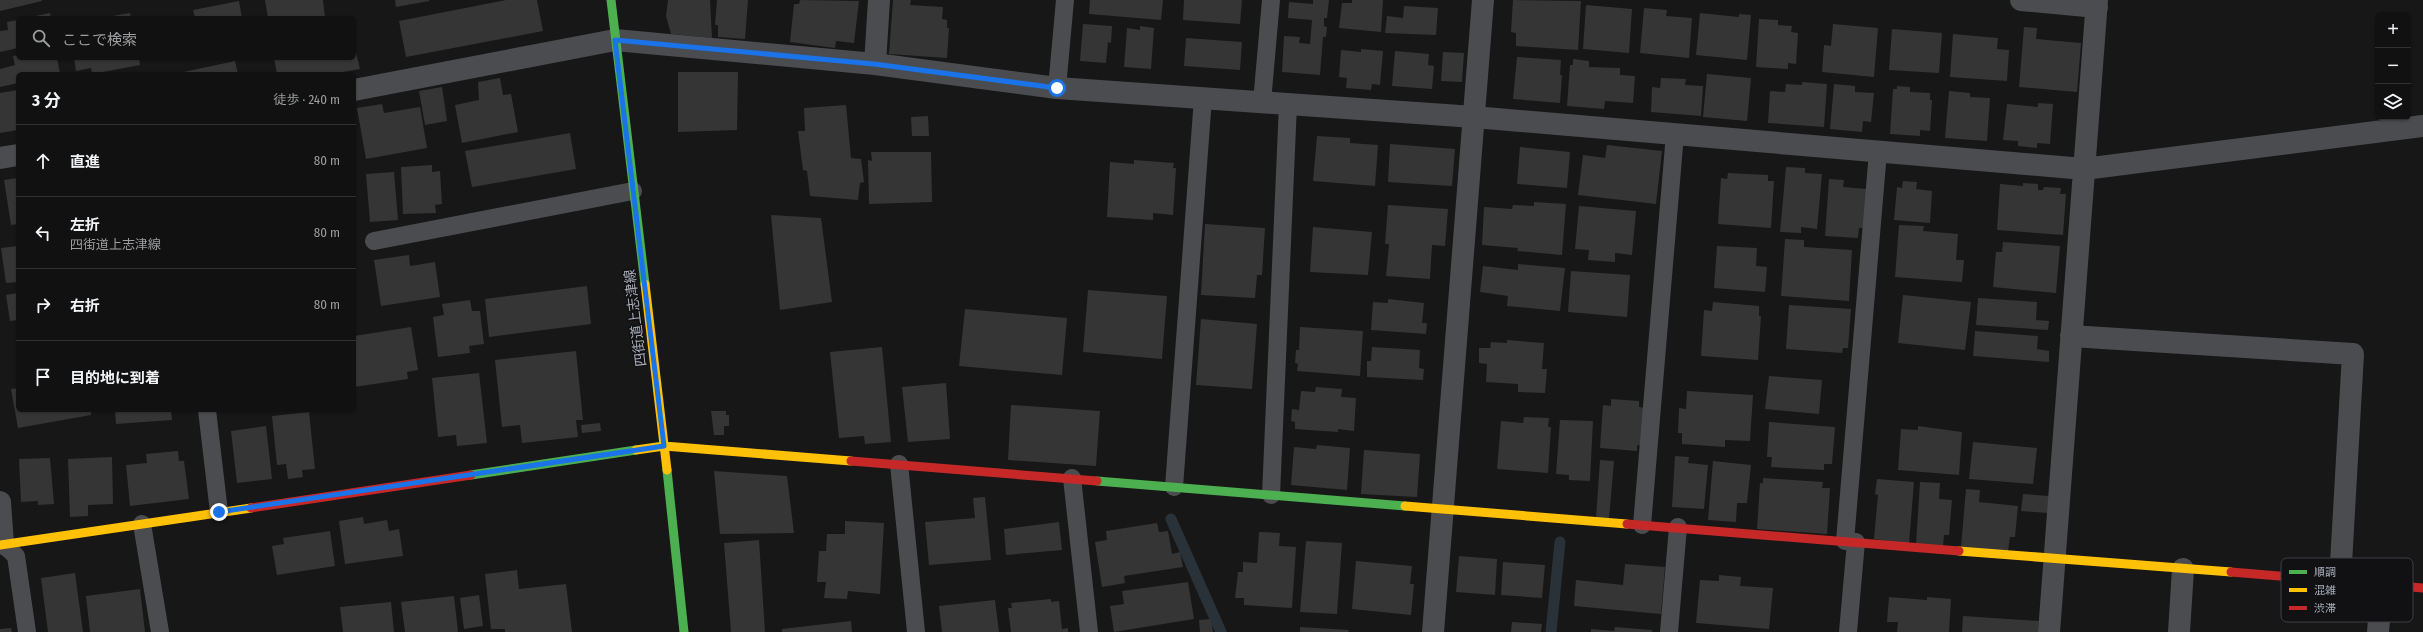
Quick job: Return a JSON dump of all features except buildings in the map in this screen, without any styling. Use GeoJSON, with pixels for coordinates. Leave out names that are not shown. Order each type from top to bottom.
{"type":"FeatureCollection","features":[{"type":"Feature","properties":{"kind":"street","name":"四街道上志津線"},"geometry":{"type":"LineString","coordinates":[[611,0],[664,446],[684,632]]}},
{"type":"Feature","properties":{"kind":"street"},"geometry":{"type":"LineString","coordinates":[[874,64],[879,0]]}},
{"type":"Feature","properties":{"kind":"street"},"geometry":{"type":"LineString","coordinates":[[1433,632],[1483,0]]}},
{"type":"Feature","properties":{"kind":"street"},"geometry":{"type":"LineString","coordinates":[[2021,0],[2097,3],[2049,632]]}},
{"type":"Feature","properties":{"kind":"street"},"geometry":{"type":"LineString","coordinates":[[356,90],[615,40],[874,64],[1057,88],[1474,117],[2084,169],[2423,126]]}},
{"type":"Feature","properties":{"kind":"street"},"geometry":{"type":"LineString","coordinates":[[0,158],[16,155]]}},
{"type":"Feature","properties":{"kind":"street"},"geometry":{"type":"LineString","coordinates":[[2071,336],[2353,354],[2341,558]]}},
{"type":"Feature","properties":{"kind":"street"},"geometry":{"type":"LineString","coordinates":[[0,502],[1,545],[664,446],[2281,576]]}},
{"type":"Feature","properties":{"kind":"street"},"geometry":{"type":"LineString","coordinates":[[2179,632],[2183,569]]}},
{"type":"Feature","properties":{"kind":"street"},"geometry":{"type":"LineString","coordinates":[[2413,587],[2423,588]]}},
{"type":"Feature","properties":{"kind":"street"},"geometry":{"type":"LineString","coordinates":[[2378,632],[2379,622]]}},
{"type":"Feature","properties":{"kind":"lane"},"geometry":{"type":"LineString","coordinates":[[1057,88],[1065,0]]}},
{"type":"Feature","properties":{"kind":"lane"},"geometry":{"type":"LineString","coordinates":[[1262,102],[1271,0]]}},
{"type":"Feature","properties":{"kind":"lane"},"geometry":{"type":"LineString","coordinates":[[1174,487],[1204,98]]}},
{"type":"Feature","properties":{"kind":"lane"},"geometry":{"type":"LineString","coordinates":[[1271,495],[1288,104]]}},
{"type":"Feature","properties":{"kind":"lane"},"geometry":{"type":"LineString","coordinates":[[1642,525],[1676,134]]}},
{"type":"Feature","properties":{"kind":"lane"},"geometry":{"type":"LineString","coordinates":[[1848,632],[1851,542],[1878,152]]}},
{"type":"Feature","properties":{"kind":"lane"},"geometry":{"type":"LineString","coordinates":[[374,241],[634,191]]}},
{"type":"Feature","properties":{"kind":"lane"},"geometry":{"type":"LineString","coordinates":[[207,412],[219,512]]}},
{"type":"Feature","properties":{"kind":"lane"},"geometry":{"type":"LineString","coordinates":[[899,464],[916,632]]}},
{"type":"Feature","properties":{"kind":"lane"},"geometry":{"type":"LineString","coordinates":[[1072,478],[1089,632]]}},
{"type":"Feature","properties":{"kind":"lane"},"geometry":{"type":"LineString","coordinates":[[142,524],[160,632]]}},
{"type":"Feature","properties":{"kind":"lane"},"geometry":{"type":"LineString","coordinates":[[1669,632],[1678,527]]}},
{"type":"Feature","properties":{"kind":"lane"},"geometry":{"type":"LineString","coordinates":[[1,545],[16,556],[27,632]]}},
{"type":"Feature","properties":{"kind":"waterway"},"geometry":{"type":"LineString","coordinates":[[1171,519],[1221,632]]}},
{"type":"Feature","properties":{"kind":"waterway"},"geometry":{"type":"LineString","coordinates":[[1551,632],[1560,542]]}},
{"type":"Feature","properties":{"kind":"traffic: fast"},"geometry":{"type":"LineString","coordinates":[[611,0],[645,284]]}},
{"type":"Feature","properties":{"kind":"traffic: fast"},"geometry":{"type":"LineString","coordinates":[[471,475],[636,450]]}},
{"type":"Feature","properties":{"kind":"traffic: fast"},"geometry":{"type":"LineString","coordinates":[[667,470],[684,632]]}},
{"type":"Feature","properties":{"kind":"traffic: fast"},"geometry":{"type":"LineString","coordinates":[[1097,481],[1405,506]]}},
{"type":"Feature","properties":{"kind":"traffic: slow"},"geometry":{"type":"LineString","coordinates":[[645,284],[667,470]]}},
{"type":"Feature","properties":{"kind":"traffic: slow"},"geometry":{"type":"LineString","coordinates":[[636,450],[664,446],[851,461]]}},
{"type":"Feature","properties":{"kind":"traffic: slow"},"geometry":{"type":"LineString","coordinates":[[1405,506],[1627,524]]}},
{"type":"Feature","properties":{"kind":"traffic: slow"},"geometry":{"type":"LineString","coordinates":[[0,545],[251,508]]}},
{"type":"Feature","properties":{"kind":"traffic: slow"},"geometry":{"type":"LineString","coordinates":[[1959,551],[2231,572]]}},
{"type":"Feature","properties":{"kind":"traffic: jam"},"geometry":{"type":"LineString","coordinates":[[851,461],[1097,481]]}},
{"type":"Feature","properties":{"kind":"traffic: jam"},"geometry":{"type":"LineString","coordinates":[[251,508],[471,475]]}},
{"type":"Feature","properties":{"kind":"traffic: jam"},"geometry":{"type":"LineString","coordinates":[[1627,524],[1959,551]]}},
{"type":"Feature","properties":{"kind":"traffic: jam"},"geometry":{"type":"LineString","coordinates":[[2231,572],[2281,576]]}},
{"type":"Feature","properties":{"kind":"traffic: jam"},"geometry":{"type":"LineString","coordinates":[[2413,587],[2423,588]]}},
{"type":"Feature","properties":{"kind":"route"},"geometry":{"type":"LineString","coordinates":[[219,512],[664,446],[615,40],[874,64],[1057,88]]}}]}
